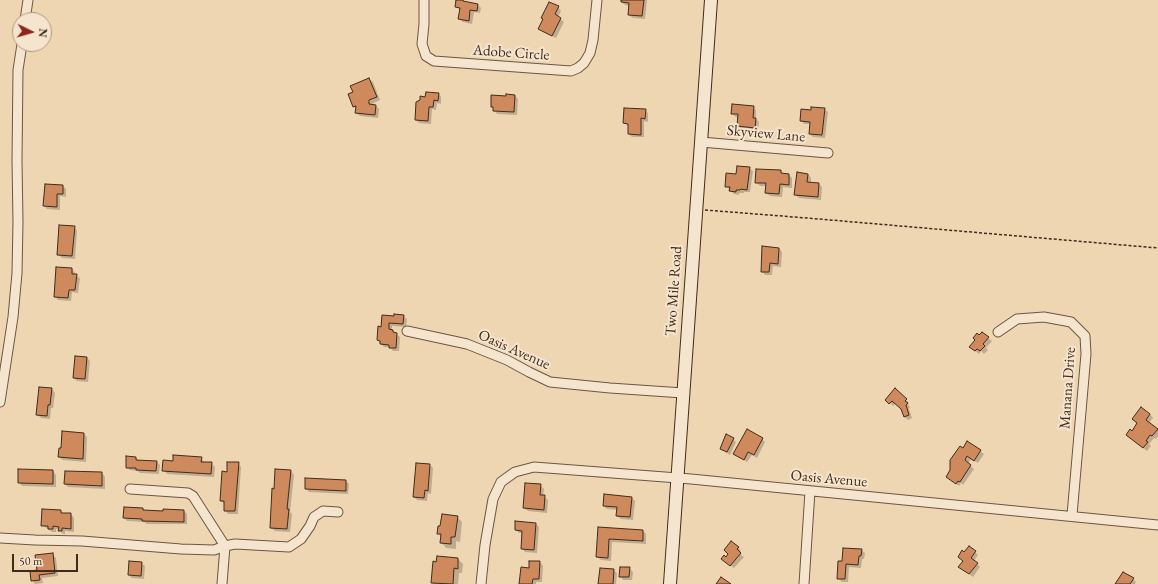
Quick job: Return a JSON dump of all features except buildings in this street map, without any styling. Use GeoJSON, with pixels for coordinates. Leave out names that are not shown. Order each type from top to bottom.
{"type":"FeatureCollection","features":[{"type":"Feature","properties":{"kind":"main road","name":"Two Mile Road"},"geometry":{"type":"LineString","coordinates":[[670,584],[711,0]]}},
{"type":"Feature","properties":{"kind":"street"},"geometry":{"type":"LineString","coordinates":[[26,12],[28,0]]}},
{"type":"Feature","properties":{"kind":"street","name":"Adobe Circle"},"geometry":{"type":"LineString","coordinates":[[424,0],[422,44],[426,56],[434,61],[571,70],[578,68],[584,63],[590,53],[593,40],[597,0]]}},
{"type":"Feature","properties":{"kind":"street"},"geometry":{"type":"LineString","coordinates":[[0,402],[17,274],[18,70],[21,52]]}},
{"type":"Feature","properties":{"kind":"street","name":"Skyview Lane"},"geometry":{"type":"LineString","coordinates":[[701,142],[828,153]]}},
{"type":"Feature","properties":{"kind":"street","name":"Manana Drive"},"geometry":{"type":"LineString","coordinates":[[998,332],[1017,318],[1044,317],[1071,322],[1085,336],[1086,354],[1072,516]]}},
{"type":"Feature","properties":{"kind":"street","name":"Oasis Avenue"},"geometry":{"type":"LineString","coordinates":[[407,331],[467,344],[507,360],[550,382],[683,393]]}},
{"type":"Feature","properties":{"kind":"street","name":"Oasis Avenue"},"geometry":{"type":"LineString","coordinates":[[481,584],[485,544],[493,499],[501,482],[515,472],[534,467],[677,478],[1158,525]]}},
{"type":"Feature","properties":{"kind":"street"},"geometry":{"type":"LineString","coordinates":[[130,489],[188,493],[193,496],[225,546],[222,584]]}},
{"type":"Feature","properties":{"kind":"street"},"geometry":{"type":"LineString","coordinates":[[804,584],[810,491]]}},
{"type":"Feature","properties":{"kind":"street"},"geometry":{"type":"LineString","coordinates":[[0,538],[82,541],[181,549],[214,550],[235,544],[289,547],[301,539],[314,517],[323,511],[338,512]]}},
{"type":"Feature","properties":{"kind":"path"},"geometry":{"type":"LineString","coordinates":[[696,210],[815,218],[1158,248]]}}]}
